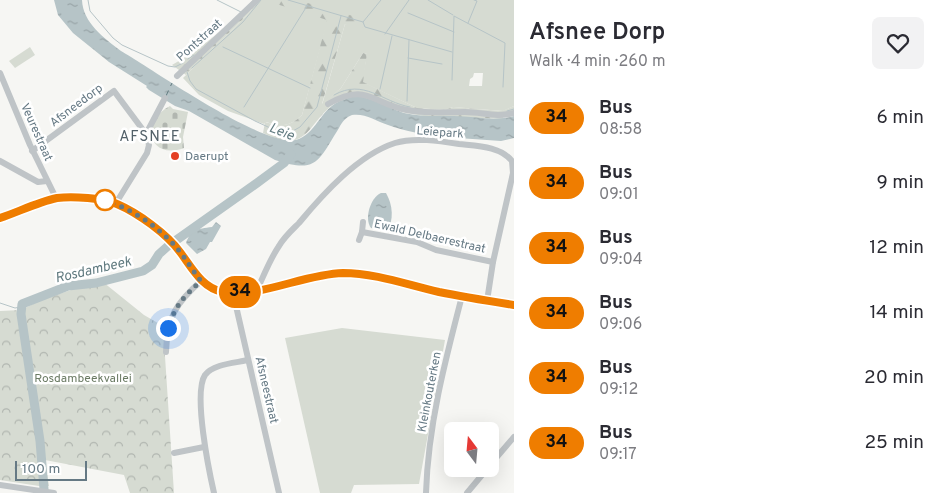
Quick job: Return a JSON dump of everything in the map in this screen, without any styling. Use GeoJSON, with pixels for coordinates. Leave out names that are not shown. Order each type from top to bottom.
{"type":"FeatureCollection","features":[{"type":"Feature","properties":{"kind":"street","name":"Pontstraat"},"geometry":{"type":"LineString","coordinates":[[177,76],[257,0]]}},
{"type":"Feature","properties":{"kind":"street","name":"Veurestraat"},"geometry":{"type":"LineString","coordinates":[[0,73],[32,151],[56,198]]}},
{"type":"Feature","properties":{"kind":"street","name":"Afsneedorp"},"geometry":{"type":"LineString","coordinates":[[32,151],[114,91],[146,134]]}},
{"type":"Feature","properties":{"kind":"street"},"geometry":{"type":"LineString","coordinates":[[328,104],[350,94],[361,94],[407,110],[429,113],[468,112],[501,116],[514,113]]}},
{"type":"Feature","properties":{"kind":"street"},"geometry":{"type":"LineString","coordinates":[[116,203],[147,153],[149,145],[146,134],[165,98]]}},
{"type":"Feature","properties":{"kind":"street","name":"Leiepark"},"geometry":{"type":"LineString","coordinates":[[257,290],[279,245],[311,207],[359,164],[374,153],[395,143],[407,141],[449,142],[490,148],[501,152],[511,159],[514,166],[493,262],[487,300]]}},
{"type":"Feature","properties":{"kind":"street"},"geometry":{"type":"LineString","coordinates":[[0,161],[38,182],[47,182]]}},
{"type":"Feature","properties":{"kind":"street"},"geometry":{"type":"LineString","coordinates":[[0,218],[56,198],[93,199],[116,203],[140,217],[176,246],[201,281],[218,291],[233,293],[257,290],[322,274],[344,273],[368,275],[462,296],[514,305]]}},
{"type":"Feature","properties":{"kind":"street","name":"Ewald Delbaerestraat"},"geometry":{"type":"LineString","coordinates":[[359,240],[363,222]]}},
{"type":"Feature","properties":{"kind":"street","name":"Ewald Delbaerestraat"},"geometry":{"type":"LineString","coordinates":[[362,232],[417,242],[436,250],[493,262]]}},
{"type":"Feature","properties":{"kind":"street"},"geometry":{"type":"LineString","coordinates":[[166,352],[168,328],[172,314],[183,298],[201,281]]}},
{"type":"Feature","properties":{"kind":"street","name":"Afsneestraat"},"geometry":{"type":"LineString","coordinates":[[233,293],[279,493]]}},
{"type":"Feature","properties":{"kind":"street","name":"Kleinkouterken"},"geometry":{"type":"LineString","coordinates":[[426,493],[440,384],[462,296]]}},
{"type":"Feature","properties":{"kind":"street"},"geometry":{"type":"LineString","coordinates":[[214,493],[204,447],[201,386],[205,375],[216,367],[248,360]]}},
{"type":"Feature","properties":{"kind":"street"},"geometry":{"type":"LineString","coordinates":[[499,454],[514,437]]}},
{"type":"Feature","properties":{"kind":"street"},"geometry":{"type":"LineString","coordinates":[[174,453],[204,447]]}},
{"type":"Feature","properties":{"kind":"street"},"geometry":{"type":"LineString","coordinates":[[467,493],[480,478]]}},
{"type":"Feature","properties":{"kind":"street"},"geometry":{"type":"LineString","coordinates":[[0,485],[54,493]]}},
{"type":"Feature","properties":{"kind":"green space"},"geometry":{"type":"Polygon","coordinates":[[[253,0],[260,0],[186,75],[172,65],[215,36],[253,0]]]}},
{"type":"Feature","properties":{"kind":"green space"},"geometry":{"type":"Polygon","coordinates":[[[260,0],[514,0],[514,106],[503,111],[453,107],[444,110],[417,108],[362,82],[367,54],[363,53],[341,88],[322,105],[345,24],[328,19],[302,115],[285,125],[266,122],[264,124],[228,111],[199,95],[183,78],[260,0]],[[474,73],[470,79],[469,86],[482,86],[483,73],[474,73]]]}},
{"type":"Feature","properties":{"kind":"green space"},"geometry":{"type":"Polygon","coordinates":[[[264,0],[297,0],[364,19],[362,28],[345,24],[322,104],[341,88],[363,53],[367,54],[363,82],[417,108],[444,110],[453,107],[502,111],[514,106],[514,110],[503,114],[503,119],[424,116],[393,109],[336,102],[306,134],[298,139],[290,141],[278,139],[263,133],[265,122],[285,125],[302,115],[327,20],[264,0]]]}},
{"type":"Feature","properties":{"kind":"green space"},"geometry":{"type":"Polygon","coordinates":[[[30,47],[35,55],[15,68],[9,61],[30,47]]]}},
{"type":"Feature","properties":{"kind":"green space"},"geometry":{"type":"Polygon","coordinates":[[[170,106],[173,109],[188,112],[183,137],[184,148],[172,151],[162,149],[152,137],[155,120],[161,112],[170,106]]]}},
{"type":"Feature","properties":{"kind":"green space","name":"Rosdambeekvallei"},"geometry":{"type":"Polygon","coordinates":[[[103,282],[144,315],[163,326],[174,493],[130,493],[124,475],[45,460],[49,486],[0,480],[0,311],[21,310],[41,300],[86,285],[103,282]]]}},
{"type":"Feature","properties":{"kind":"green space"},"geometry":{"type":"Polygon","coordinates":[[[342,328],[445,340],[419,484],[354,485],[351,493],[320,493],[285,338],[342,328]]]}},
{"type":"Feature","properties":{"kind":"water","name":"Leie"},"geometry":{"type":"Polygon","coordinates":[[[54,0],[82,0],[83,8],[90,23],[101,35],[121,51],[237,121],[284,140],[299,139],[311,131],[324,113],[336,103],[354,96],[370,99],[404,113],[417,115],[491,119],[514,116],[514,138],[501,141],[429,135],[401,129],[366,116],[352,115],[343,122],[326,149],[315,162],[300,166],[275,160],[189,111],[175,106],[109,62],[73,33],[58,15],[54,0]]]}},
{"type":"Feature","properties":{"kind":"water"},"geometry":{"type":"Polygon","coordinates":[[[381,193],[386,193],[391,207],[392,218],[387,232],[371,228],[368,219],[371,204],[381,193]]]}},
{"type":"Feature","properties":{"kind":"water"},"geometry":{"type":"Polygon","coordinates":[[[216,222],[221,226],[212,242],[210,242],[206,249],[197,254],[186,243],[188,238],[195,230],[212,227],[216,222]]]}},
{"type":"Feature","properties":{"kind":"waterway"},"geometry":{"type":"LineString","coordinates":[[88,0],[90,11],[113,38],[122,45],[168,66],[175,67],[183,63]]}},
{"type":"Feature","properties":{"kind":"waterway"},"geometry":{"type":"LineString","coordinates":[[217,0],[241,12]]}},
{"type":"Feature","properties":{"kind":"waterway"},"geometry":{"type":"LineString","coordinates":[[192,68],[243,22],[261,0]]}},
{"type":"Feature","properties":{"kind":"waterway"},"geometry":{"type":"LineString","coordinates":[[288,0],[363,22]]}},
{"type":"Feature","properties":{"kind":"waterway"},"geometry":{"type":"LineString","coordinates":[[381,0],[363,22],[365,27],[452,52]]}},
{"type":"Feature","properties":{"kind":"waterway"},"geometry":{"type":"LineString","coordinates":[[385,34],[409,0]]}},
{"type":"Feature","properties":{"kind":"waterway"},"geometry":{"type":"LineString","coordinates":[[428,0],[453,15]]}},
{"type":"Feature","properties":{"kind":"waterway"},"geometry":{"type":"LineString","coordinates":[[468,23],[477,1],[474,0]]}},
{"type":"Feature","properties":{"kind":"waterway"},"geometry":{"type":"LineString","coordinates":[[244,107],[307,6]]}},
{"type":"Feature","properties":{"kind":"waterway"},"geometry":{"type":"LineString","coordinates":[[408,13],[454,32]]}},
{"type":"Feature","properties":{"kind":"waterway"},"geometry":{"type":"LineString","coordinates":[[187,72],[190,81],[196,89],[279,132],[291,132],[300,127],[317,107],[341,16]]}},
{"type":"Feature","properties":{"kind":"waterway"},"geometry":{"type":"LineString","coordinates":[[452,80],[454,16],[505,43],[503,87]]}},
{"type":"Feature","properties":{"kind":"waterway"},"geometry":{"type":"LineString","coordinates":[[380,89],[392,36]]}},
{"type":"Feature","properties":{"kind":"waterway"},"geometry":{"type":"LineString","coordinates":[[407,101],[409,40]]}},
{"type":"Feature","properties":{"kind":"waterway"},"geometry":{"type":"LineString","coordinates":[[223,47],[310,88]]}},
{"type":"Feature","properties":{"kind":"waterway"},"geometry":{"type":"LineString","coordinates":[[188,59],[194,55]]}},
{"type":"Feature","properties":{"kind":"waterway"},"geometry":{"type":"LineString","coordinates":[[408,58],[442,64]]}},
{"type":"Feature","properties":{"kind":"waterway"},"geometry":{"type":"LineString","coordinates":[[334,95],[345,90],[364,90],[410,107]]}},
{"type":"Feature","properties":{"kind":"waterway"},"geometry":{"type":"LineString","coordinates":[[507,111],[514,109]]}},
{"type":"Feature","properties":{"kind":"waterway","name":"Rosdambeek"},"geometry":{"type":"LineString","coordinates":[[175,241],[284,163],[291,154]]}},
{"type":"Feature","properties":{"kind":"waterway","name":"Rosdambeek"},"geometry":{"type":"LineString","coordinates":[[44,489],[40,441],[21,314],[22,304],[68,286],[96,283],[143,271],[152,265],[159,254],[168,246]]}},
{"type":"Feature","properties":{"kind":"waterway"},"geometry":{"type":"LineString","coordinates":[[0,303],[15,308],[21,307]]}},
{"type":"Feature","properties":{"kind":"ferry route"},"geometry":{"type":"LineString","coordinates":[[166,96],[172,83]]}},
{"type":"Feature","properties":{"kind":"bus line","name":"34"},"geometry":{"type":"LineString","coordinates":[[0,218],[56,198],[93,199],[116,203],[140,217],[165,236],[176,246],[201,281],[218,291],[233,293],[271,288],[322,274],[344,273],[368,275],[441,292],[514,305]]}},
{"type":"Feature","properties":{"kind":"place","name":"Daerupt"},"geometry":{"type":"Point","coordinates":[175,156]}},
{"type":"Feature","properties":{"kind":"district","name":"AFSNEE"},"geometry":{"type":"Point","coordinates":[150,136]}},
{"type":"Feature","properties":{"kind":"route"},"geometry":{"type":"LineString","coordinates":[[105,200],[116,203],[140,217],[165,236],[176,246],[201,281],[175,308],[168,328]]}}]}
